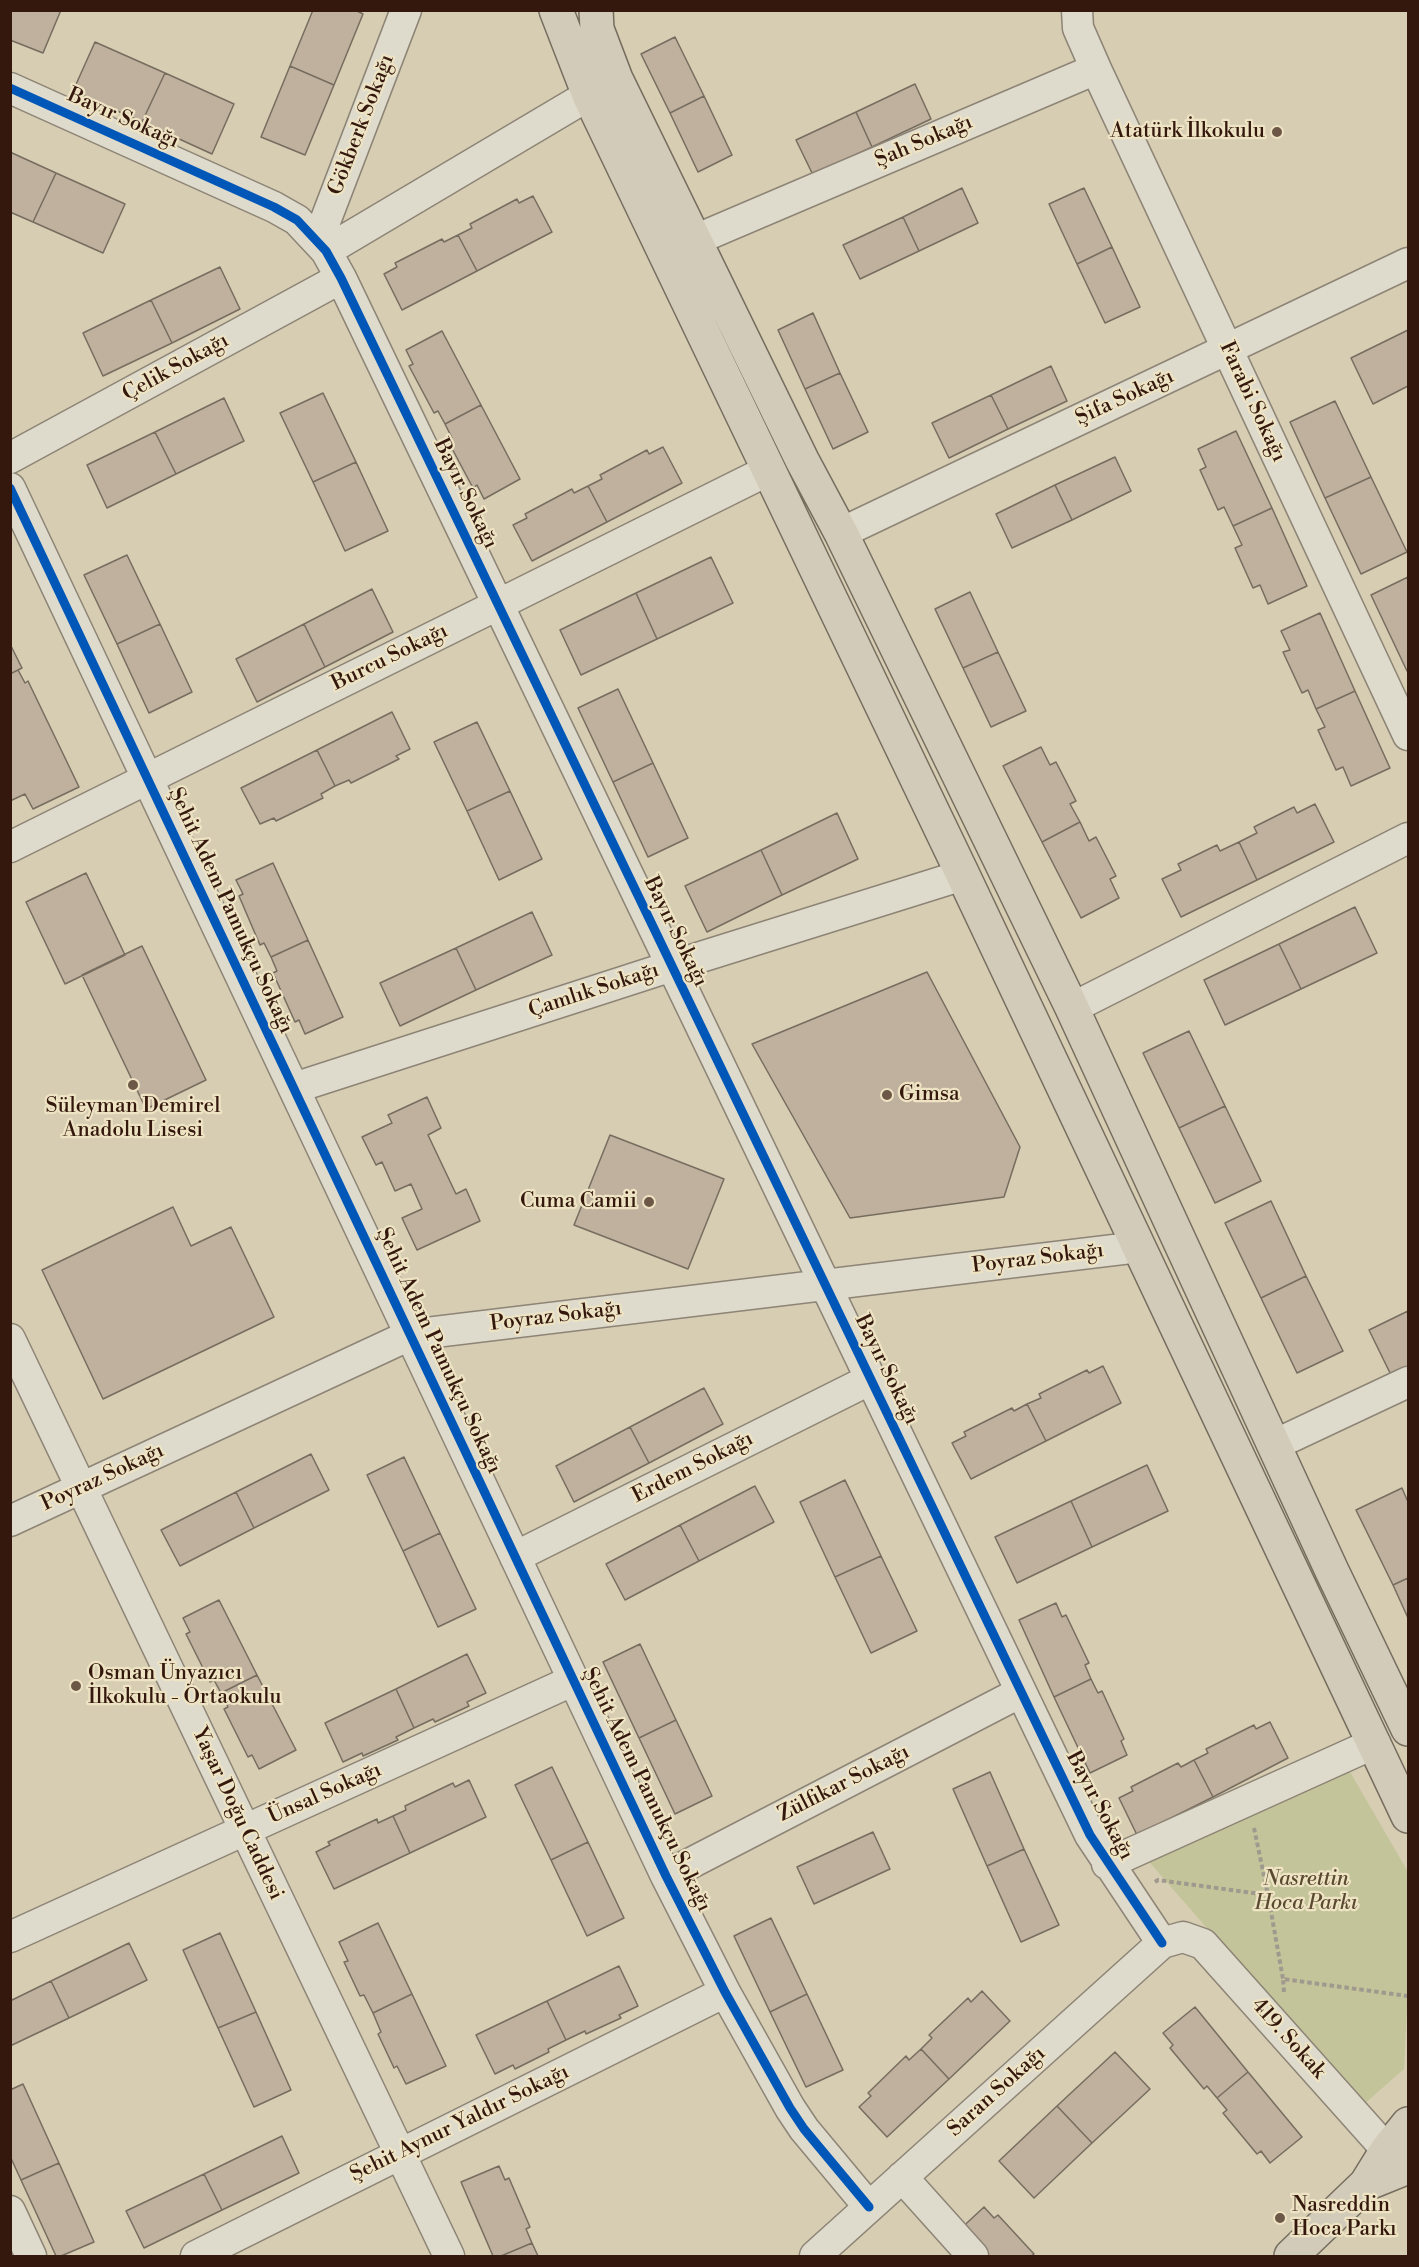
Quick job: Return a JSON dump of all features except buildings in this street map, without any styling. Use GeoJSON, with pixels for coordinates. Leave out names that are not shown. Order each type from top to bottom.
{"type":"FeatureCollection","features":[{"type":"Feature","properties":{"kind":"main road"},"geometry":{"type":"LineString","coordinates":[[556,10],[589,96],[963,875],[1408,1816]]}},
{"type":"Feature","properties":{"kind":"main road"},"geometry":{"type":"LineString","coordinates":[[596,10],[597,29],[616,79],[802,460],[841,533],[1072,1008],[1274,1445],[1408,1727]]}},
{"type":"Feature","properties":{"kind":"main road"},"geometry":{"type":"LineString","coordinates":[[1292,2256],[1366,2184],[1402,2165],[1408,2124]]}},
{"type":"Feature","properties":{"kind":"street","name":"Gökberk Sokağı"},"geometry":{"type":"LineString","coordinates":[[322,246],[406,10]]}},
{"type":"Feature","properties":{"kind":"street"},"geometry":{"type":"LineString","coordinates":[[1077,10],[1078,28],[1096,69]]}},
{"type":"Feature","properties":{"kind":"street","name":"Şah Sokağı"},"geometry":{"type":"LineString","coordinates":[[695,240],[1096,69]]}},
{"type":"Feature","properties":{"kind":"street","name":"Farabi Sokağı"},"geometry":{"type":"LineString","coordinates":[[1096,69],[1408,735]]}},
{"type":"Feature","properties":{"kind":"street","name":"Bayır Sokağı"},"geometry":{"type":"LineString","coordinates":[[10,88],[274,207],[297,220],[322,246],[341,278],[1090,1835],[1128,1894],[1173,1940]]}},
{"type":"Feature","properties":{"kind":"street"},"geometry":{"type":"LineString","coordinates":[[322,246],[589,96]]}},
{"type":"Feature","properties":{"kind":"street","name":"Şifa Sokağı"},"geometry":{"type":"LineString","coordinates":[[841,533],[1408,263]]}},
{"type":"Feature","properties":{"kind":"street","name":"Çelik Sokağı"},"geometry":{"type":"LineString","coordinates":[[10,458],[341,278]]}},
{"type":"Feature","properties":{"kind":"street","name":"Burcu Sokağı"},"geometry":{"type":"LineString","coordinates":[[10,847],[769,470]]}},
{"type":"Feature","properties":{"kind":"street","name":"Şehit Adem Pamukçu Sokağı"},"geometry":{"type":"LineString","coordinates":[[10,488],[666,1876],[725,1992],[790,2108],[804,2129],[869,2207]]}},
{"type":"Feature","properties":{"kind":"street"},"geometry":{"type":"LineString","coordinates":[[1072,1008],[1408,838]]}},
{"type":"Feature","properties":{"kind":"street","name":"Çamlık Sokağı"},"geometry":{"type":"LineString","coordinates":[[294,1088],[963,875]]}},
{"type":"Feature","properties":{"kind":"street","name":"Poyraz Sokağı"},"geometry":{"type":"LineString","coordinates":[[10,1521],[411,1335],[1139,1247]]}},
{"type":"Feature","properties":{"kind":"street","name":"Yaşar Doğu Caddesi"},"geometry":{"type":"LineString","coordinates":[[10,1339],[398,2154],[449,2256]]}},
{"type":"Feature","properties":{"kind":"street","name":"Erdem Sokağı"},"geometry":{"type":"LineString","coordinates":[[515,1557],[871,1379]]}},
{"type":"Feature","properties":{"kind":"street"},"geometry":{"type":"LineString","coordinates":[[1274,1445],[1408,1382]]}},
{"type":"Feature","properties":{"kind":"street","name":"Ünsal Sokağı"},"geometry":{"type":"LineString","coordinates":[[10,1937],[574,1680]]}},
{"type":"Feature","properties":{"kind":"street","name":"Zülfikar Sokağı"},"geometry":{"type":"LineString","coordinates":[[666,1876],[1021,1692]]}},
{"type":"Feature","properties":{"kind":"street"},"geometry":{"type":"LineString","coordinates":[[1107,1864],[1375,1743]]}},
{"type":"Feature","properties":{"kind":"street","name":"419. Sokak"},"geometry":{"type":"LineString","coordinates":[[1173,1940],[1203,1944],[1402,2165]]}},
{"type":"Feature","properties":{"kind":"street","name":"Saran Sokağı"},"geometry":{"type":"LineString","coordinates":[[815,2256],[1173,1940]]}},
{"type":"Feature","properties":{"kind":"street","name":"Şehit Aynur Yaldır Sokağı"},"geometry":{"type":"LineString","coordinates":[[195,2256],[725,1992]]}},
{"type":"Feature","properties":{"kind":"street"},"geometry":{"type":"LineString","coordinates":[[902,2177],[973,2256]]}},
{"type":"Feature","properties":{"kind":"street"},"geometry":{"type":"LineString","coordinates":[[10,2211],[31,2256]]}},
{"type":"Feature","properties":{"kind":"path"},"geometry":{"type":"LineString","coordinates":[[1247,1801],[1268,1895],[1284,1996]]}},
{"type":"Feature","properties":{"kind":"path"},"geometry":{"type":"LineString","coordinates":[[1128,1894],[1158,1880],[1268,1895]]}},
{"type":"Feature","properties":{"kind":"path"},"geometry":{"type":"LineString","coordinates":[[1282,1979],[1408,1996]]}},
{"type":"Feature","properties":{"kind":"green space","name":"Nasrettin Hoca Parkı"},"geometry":{"type":"Polygon","coordinates":[[[1346,1765],[1408,1872],[1408,1988],[1404,2069],[1362,2106],[1144,1856],[1346,1765]]]}},
{"type":"Feature","properties":{"kind":"cycle path"},"geometry":{"type":"LineString","coordinates":[[10,88],[274,207],[297,220],[326,251],[1090,1835],[1162,1943]]}},
{"type":"Feature","properties":{"kind":"cycle path"},"geometry":{"type":"LineString","coordinates":[[10,488],[666,1876],[725,1992],[790,2108],[804,2129],[869,2207]]}},
{"type":"Feature","properties":{"kind":"place","name":"Atatürk İlkokulu"},"geometry":{"type":"Point","coordinates":[1277,132]}},
{"type":"Feature","properties":{"kind":"place","name":"Süleyman Demirel Anadolu Lisesi"},"geometry":{"type":"Point","coordinates":[133,1085]}},
{"type":"Feature","properties":{"kind":"place","name":"Gimsa"},"geometry":{"type":"Point","coordinates":[887,1095]}},
{"type":"Feature","properties":{"kind":"place","name":"Cuma Camii"},"geometry":{"type":"Point","coordinates":[649,1202]}},
{"type":"Feature","properties":{"kind":"place","name":"Osman Ünyazıcı İlkokulu - Ortaokulu"},"geometry":{"type":"Point","coordinates":[76,1686]}},
{"type":"Feature","properties":{"kind":"place","name":"Nasreddin Hoca Parkı"},"geometry":{"type":"Point","coordinates":[1280,2218]}}]}
